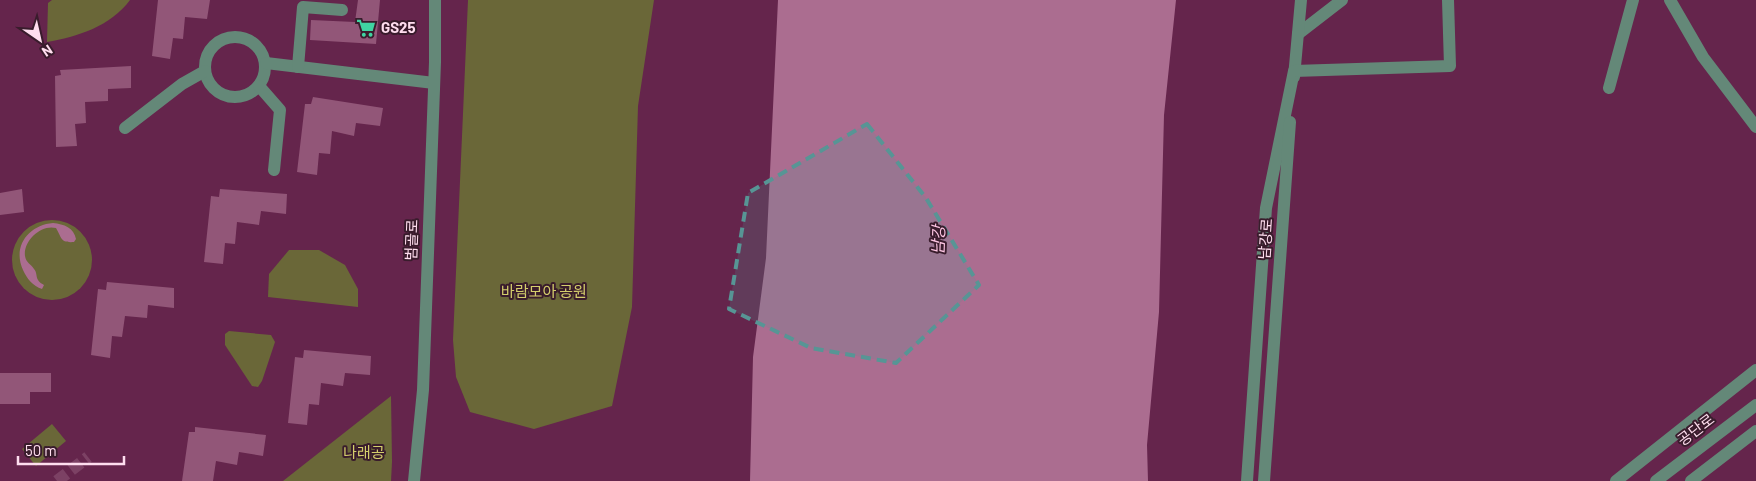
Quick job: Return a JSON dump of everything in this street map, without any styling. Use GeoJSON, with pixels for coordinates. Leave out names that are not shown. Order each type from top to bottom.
{"type":"FeatureCollection","features":[{"type":"Feature","properties":{"kind":"street","name":"범골로"},"geometry":{"type":"LineString","coordinates":[[414,481],[423,390],[434,83],[435,0]]}},
{"type":"Feature","properties":{"kind":"street","name":"남강로"},"geometry":{"type":"LineString","coordinates":[[1264,481],[1294,71],[1301,0]]}},
{"type":"Feature","properties":{"kind":"street"},"geometry":{"type":"LineString","coordinates":[[1298,34],[1342,0]]}},
{"type":"Feature","properties":{"kind":"street"},"geometry":{"type":"LineString","coordinates":[[1248,481],[1266,208],[1294,71],[1450,66],[1448,0]]}},
{"type":"Feature","properties":{"kind":"street"},"geometry":{"type":"LineString","coordinates":[[1610,88],[1632,0]]}},
{"type":"Feature","properties":{"kind":"street"},"geometry":{"type":"LineString","coordinates":[[1670,0],[1702,57],[1756,127]]}},
{"type":"Feature","properties":{"kind":"street"},"geometry":{"type":"LineString","coordinates":[[298,67],[304,7],[342,10]]}},
{"type":"Feature","properties":{"kind":"street"},"geometry":{"type":"LineString","coordinates":[[232,37],[250,40],[258,46],[266,64],[266,72],[259,86],[251,93],[242,97],[222,94],[214,89],[208,81],[206,62],[209,53],[214,45],[232,37]]}},
{"type":"Feature","properties":{"kind":"street"},"geometry":{"type":"LineString","coordinates":[[266,64],[434,83]]}},
{"type":"Feature","properties":{"kind":"street"},"geometry":{"type":"LineString","coordinates":[[125,128],[182,84],[206,71]]}},
{"type":"Feature","properties":{"kind":"street"},"geometry":{"type":"LineString","coordinates":[[259,86],[280,110],[274,170]]}},
{"type":"Feature","properties":{"kind":"street"},"geometry":{"type":"LineString","coordinates":[[1616,481],[1756,370]]}},
{"type":"Feature","properties":{"kind":"street","name":"공단로"},"geometry":{"type":"LineString","coordinates":[[1656,481],[1756,405]]}},
{"type":"Feature","properties":{"kind":"street"},"geometry":{"type":"LineString","coordinates":[[1691,481],[1756,431]]}},
{"type":"Feature","properties":{"kind":"highlighted area"},"geometry":{"type":"Polygon","coordinates":[[[867,124],[926,198],[979,285],[896,363],[811,348],[729,309],[748,193],[867,124]]]}},
{"type":"Feature","properties":{"kind":"green space"},"geometry":{"type":"Polygon","coordinates":[[[52,0],[130,0],[113,17],[93,29],[47,42],[48,3],[52,0]]]}},
{"type":"Feature","properties":{"kind":"green space","name":"바람모아 공원"},"geometry":{"type":"Polygon","coordinates":[[[468,0],[654,0],[638,106],[632,307],[612,406],[534,429],[470,412],[456,377],[453,340],[468,0]]]}},
{"type":"Feature","properties":{"kind":"green space"},"geometry":{"type":"Polygon","coordinates":[[[52,220],[67,223],[80,232],[89,245],[92,260],[89,275],[80,288],[67,297],[52,300],[37,297],[24,288],[15,275],[12,260],[15,245],[24,232],[37,223],[52,220]]]}},
{"type":"Feature","properties":{"kind":"green space"},"geometry":{"type":"Polygon","coordinates":[[[289,250],[319,250],[345,265],[358,289],[358,307],[268,297],[269,274],[289,250]]]}},
{"type":"Feature","properties":{"kind":"green space"},"geometry":{"type":"Polygon","coordinates":[[[229,331],[271,335],[275,342],[262,381],[258,387],[252,386],[225,345],[225,334],[229,331]]]}},
{"type":"Feature","properties":{"kind":"green space","name":"나래공"},"geometry":{"type":"Polygon","coordinates":[[[391,396],[391,481],[283,481],[391,396]]]}},
{"type":"Feature","properties":{"kind":"green space"},"geometry":{"type":"Polygon","coordinates":[[[52,424],[66,441],[36,466],[22,449],[52,424]]]}},
{"type":"Feature","properties":{"kind":"water","name":"남강"},"geometry":{"type":"Polygon","coordinates":[[[778,0],[1176,0],[1164,115],[1159,312],[1147,445],[1148,481],[750,481],[753,357],[766,258],[778,0]]]}},
{"type":"Feature","properties":{"kind":"water"},"geometry":{"type":"Polygon","coordinates":[[[53,223],[68,227],[76,239],[74,242],[66,242],[56,228],[50,227],[39,231],[30,239],[25,250],[25,256],[27,262],[35,270],[38,281],[44,285],[42,289],[33,284],[23,270],[20,261],[21,245],[30,232],[53,223]]]}},
{"type":"Feature","properties":{"kind":"building"},"geometry":{"type":"Polygon","coordinates":[[[158,0],[210,0],[207,19],[185,17],[183,39],[173,38],[170,59],[152,56],[158,0]]]}},
{"type":"Feature","properties":{"kind":"building"},"geometry":{"type":"Polygon","coordinates":[[[358,0],[380,0],[376,44],[310,40],[311,20],[355,22],[358,0]]]}},
{"type":"Feature","properties":{"kind":"building"},"geometry":{"type":"Polygon","coordinates":[[[131,66],[131,88],[108,89],[108,101],[85,102],[86,123],[75,124],[77,146],[56,147],[55,76],[61,75],[60,70],[131,66]]]}},
{"type":"Feature","properties":{"kind":"building"},"geometry":{"type":"Polygon","coordinates":[[[313,97],[383,108],[380,126],[356,123],[354,136],[332,131],[330,154],[319,153],[317,175],[297,172],[305,104],[311,104],[313,97]]]}},
{"type":"Feature","properties":{"kind":"building"},"geometry":{"type":"Polygon","coordinates":[[[22,189],[24,212],[0,215],[0,193],[22,189]]]}},
{"type":"Feature","properties":{"kind":"building"},"geometry":{"type":"Polygon","coordinates":[[[220,189],[287,194],[286,214],[261,211],[259,225],[237,222],[235,244],[225,243],[223,264],[204,262],[211,196],[219,197],[220,189]]]}},
{"type":"Feature","properties":{"kind":"building"},"geometry":{"type":"Polygon","coordinates":[[[107,282],[174,288],[174,308],[148,305],[147,318],[125,316],[122,337],[112,336],[110,358],[91,355],[98,289],[106,290],[107,282]]]}},
{"type":"Feature","properties":{"kind":"building"},"geometry":{"type":"Polygon","coordinates":[[[304,350],[371,356],[370,375],[345,373],[343,386],[321,383],[319,405],[309,404],[307,425],[288,423],[295,357],[303,358],[304,350]]]}},
{"type":"Feature","properties":{"kind":"building"},"geometry":{"type":"Polygon","coordinates":[[[0,373],[51,373],[51,392],[30,392],[30,404],[0,404],[0,373]]]}},
{"type":"Feature","properties":{"kind":"building"},"geometry":{"type":"Polygon","coordinates":[[[195,427],[266,435],[263,456],[239,452],[237,465],[216,461],[213,481],[182,481],[189,432],[195,432],[195,427]]]}},
{"type":"Feature","properties":{"kind":"tunnel"},"geometry":{"type":"LineString","coordinates":[[57,481],[88,457]]}},
{"type":"Feature","properties":{"kind":"place","name":"GS25"},"geometry":{"type":"Point","coordinates":[366,28]}}]}
